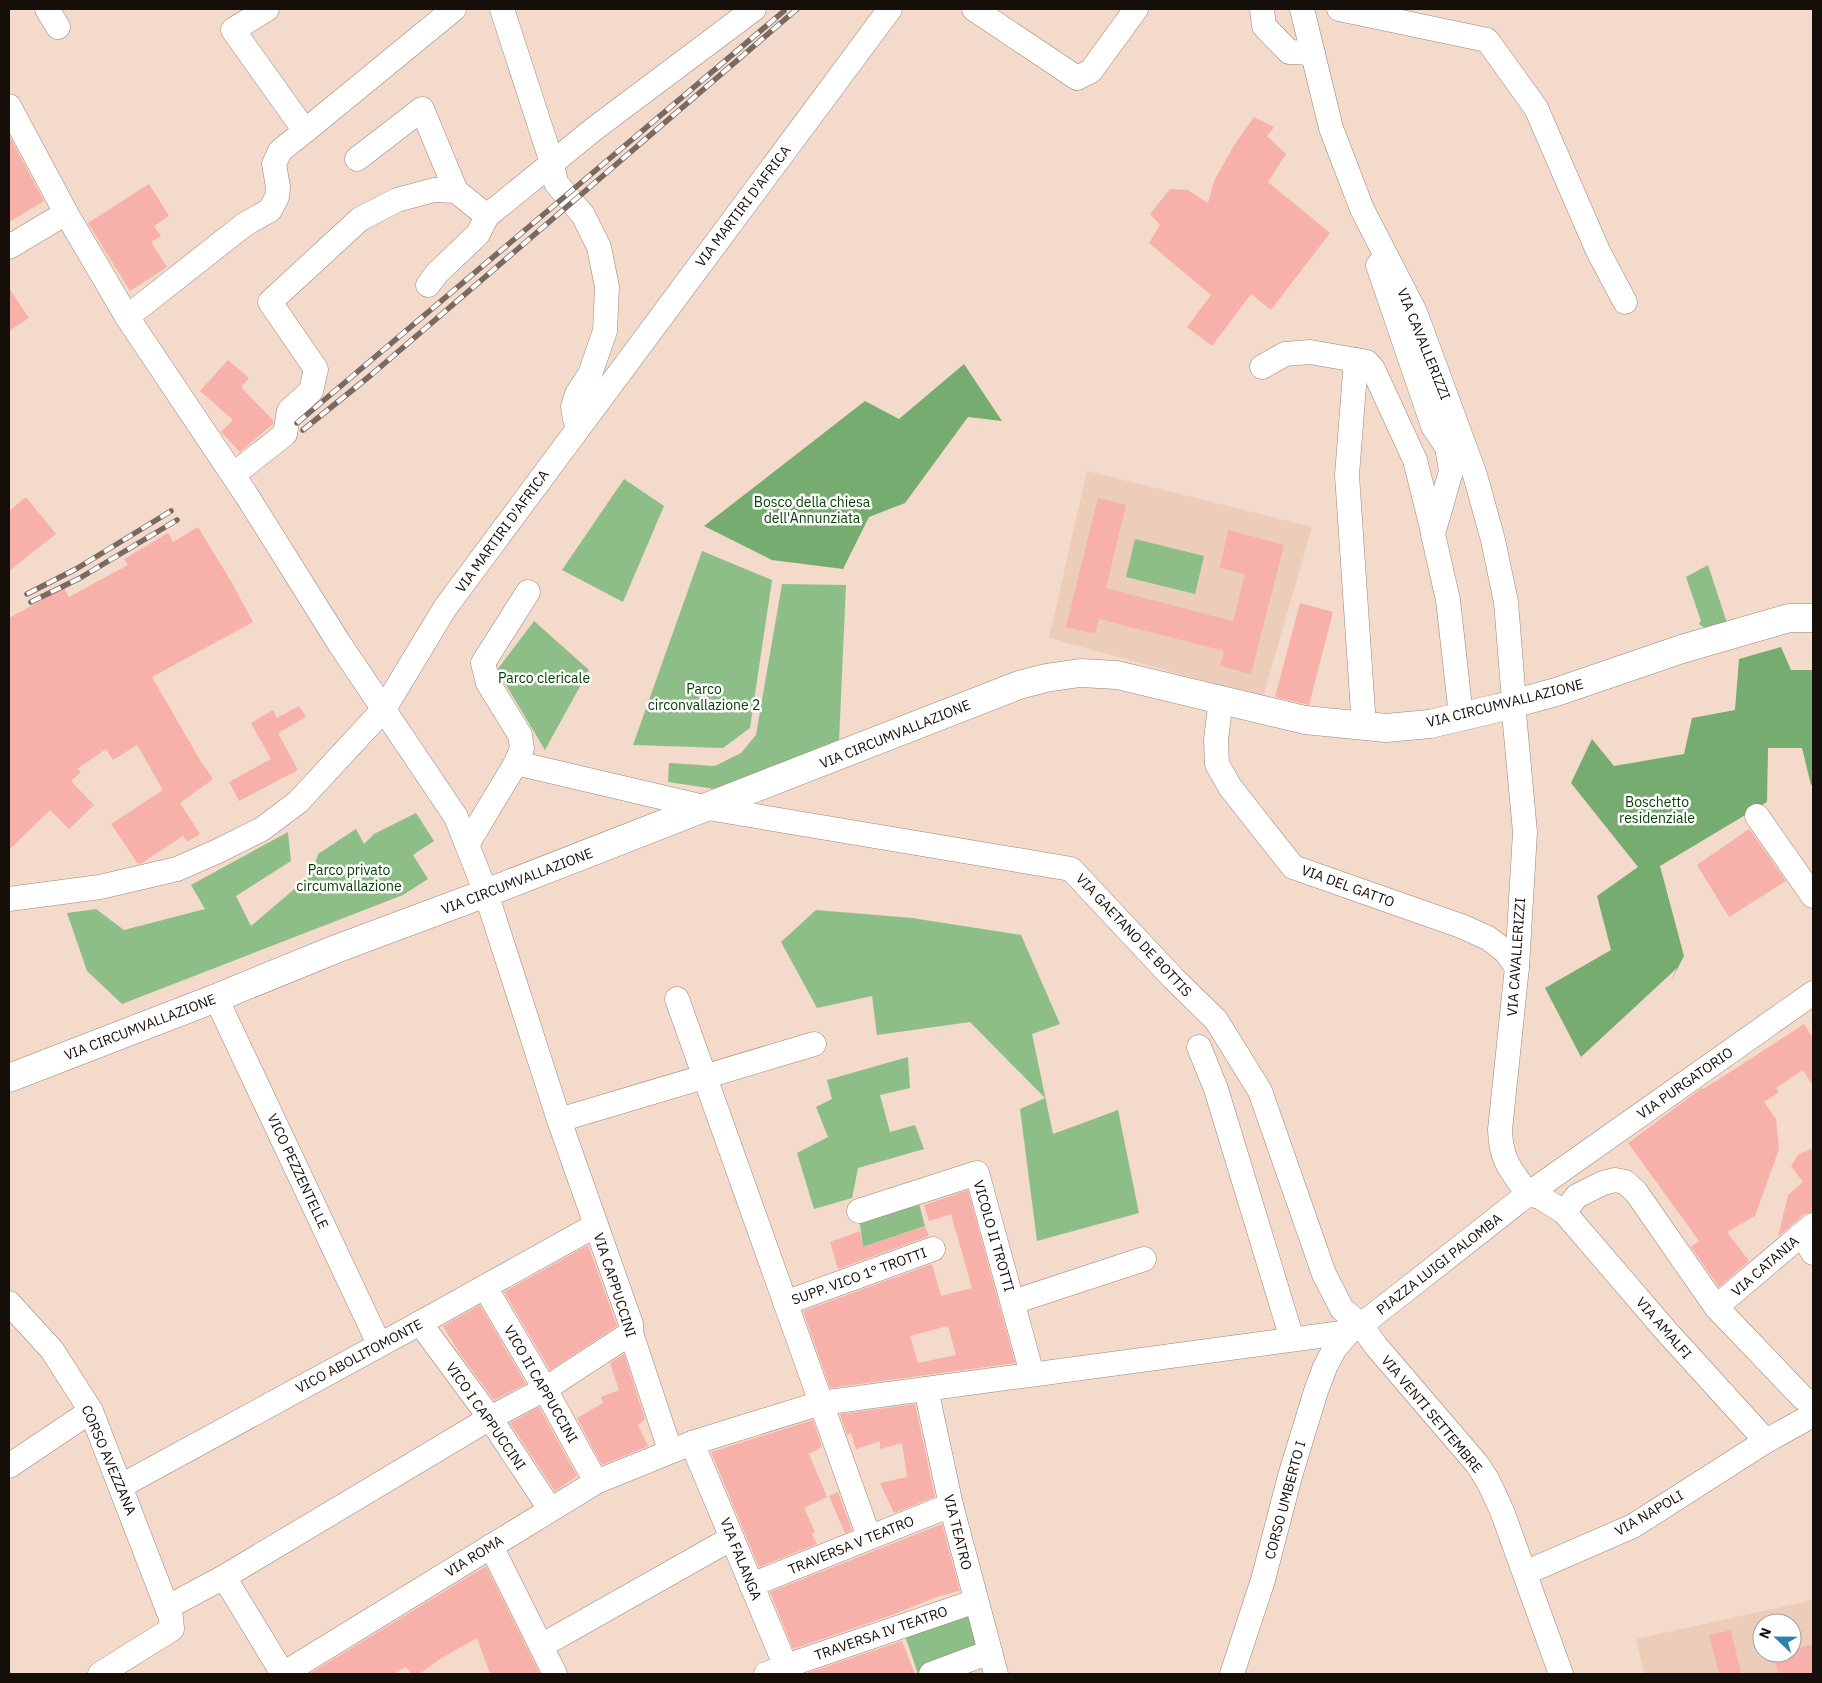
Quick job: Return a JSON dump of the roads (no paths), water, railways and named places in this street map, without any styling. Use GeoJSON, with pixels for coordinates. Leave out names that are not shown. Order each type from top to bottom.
{"type":"FeatureCollection","features":[{"type":"Feature","properties":{"kind":"main road","name":"VIA CIRCUMVALLAZIONE"},"geometry":{"type":"LineString","coordinates":[[9,1078],[216,998],[336,949],[486,894],[708,808],[1019,685],[1046,678],[1080,673],[1117,675],[1305,720],[1386,728],[1421,724],[1461,716],[1556,692],[1682,649],[1790,618],[1813,618]]}},
{"type":"Feature","properties":{"kind":"street"},"geometry":{"type":"LineString","coordinates":[[267,9],[233,30],[305,131]]}},
{"type":"Feature","properties":{"kind":"street"},"geometry":{"type":"LineString","coordinates":[[127,317],[244,225],[270,210],[277,197],[278,187],[274,164],[280,151],[454,9]]}},
{"type":"Feature","properties":{"kind":"street"},"geometry":{"type":"LineString","coordinates":[[502,9],[552,163],[556,183],[582,215],[599,247],[607,287],[605,330],[590,374],[578,394],[573,407],[575,419],[581,424]]}},
{"type":"Feature","properties":{"kind":"street"},"geometry":{"type":"LineString","coordinates":[[428,285],[437,273],[478,234],[487,216],[594,129],[754,9]]}},
{"type":"Feature","properties":{"kind":"street","name":"VIA MARTIRI D'AFRICA"},"geometry":{"type":"LineString","coordinates":[[9,899],[100,887],[177,869],[262,829],[298,802],[384,709],[446,608],[890,9]]}},
{"type":"Feature","properties":{"kind":"street"},"geometry":{"type":"LineString","coordinates":[[974,9],[1077,78],[1091,71],[1136,9]]}},
{"type":"Feature","properties":{"kind":"street"},"geometry":{"type":"LineString","coordinates":[[1262,9],[1264,26],[1289,52],[1313,52]]}},
{"type":"Feature","properties":{"kind":"street","name":"VIA CAVALLERIZZI"},"geometry":{"type":"LineString","coordinates":[[1302,9],[1331,128],[1362,209],[1415,312],[1475,476],[1493,540],[1506,602],[1514,689]]}},
{"type":"Feature","properties":{"kind":"street"},"geometry":{"type":"LineString","coordinates":[[1339,9],[1487,40],[1536,108],[1598,251],[1625,302]]}},
{"type":"Feature","properties":{"kind":"street","name":"VIA CAPPUCCINI"},"geometry":{"type":"LineString","coordinates":[[9,106],[66,213],[127,317],[232,475],[339,643],[456,817],[468,843],[486,894],[559,1120],[631,1324],[631,1333],[670,1450]]}},
{"type":"Feature","properties":{"kind":"street"},"geometry":{"type":"LineString","coordinates":[[357,159],[422,110],[456,191],[487,216]]}},
{"type":"Feature","properties":{"kind":"street"},"geometry":{"type":"LineString","coordinates":[[232,475],[284,434],[289,411],[311,391],[316,369],[270,302],[360,219],[397,200],[434,190],[456,191]]}},
{"type":"Feature","properties":{"kind":"street"},"geometry":{"type":"LineString","coordinates":[[9,247],[66,213]]}},
{"type":"Feature","properties":{"kind":"street"},"geometry":{"type":"LineString","coordinates":[[1377,239],[1377,260],[1380,274],[1433,426],[1447,447],[1451,471],[1434,534]]}},
{"type":"Feature","properties":{"kind":"street"},"geometry":{"type":"LineString","coordinates":[[1262,367],[1285,354],[1310,352],[1367,362],[1372,369],[1415,460],[1434,534],[1448,600],[1461,716]]}},
{"type":"Feature","properties":{"kind":"street"},"geometry":{"type":"LineString","coordinates":[[1356,360],[1347,475],[1364,727]]}},
{"type":"Feature","properties":{"kind":"street"},"geometry":{"type":"LineString","coordinates":[[468,843],[516,763],[522,748],[520,735],[488,683],[483,664],[528,592]]}},
{"type":"Feature","properties":{"kind":"street","name":"VIA DEL GATTO"},"geometry":{"type":"LineString","coordinates":[[1221,699],[1216,740],[1217,764],[1230,787],[1293,867],[1488,938],[1505,951],[1517,967]]}},
{"type":"Feature","properties":{"kind":"street","name":"VIA CAVALLERIZZI"},"geometry":{"type":"LineString","coordinates":[[1514,713],[1525,832],[1517,967],[1500,1130],[1501,1148],[1506,1164],[1528,1194]]}},
{"type":"Feature","properties":{"kind":"street","name":"VIA GAETANO DE BOTTIS"},"geometry":{"type":"LineString","coordinates":[[516,763],[708,808],[1071,869],[1173,978],[1216,1020],[1260,1091],[1324,1274],[1355,1328]]}},
{"type":"Feature","properties":{"kind":"street"},"geometry":{"type":"LineString","coordinates":[[1757,816],[1813,896]]}},
{"type":"Feature","properties":{"kind":"street","name":"VIA PURGATORIO"},"geometry":{"type":"LineString","coordinates":[[1528,1194],[1813,993]]}},
{"type":"Feature","properties":{"kind":"street","name":"VICO PEZZENTELLE"},"geometry":{"type":"LineString","coordinates":[[216,998],[380,1344]]}},
{"type":"Feature","properties":{"kind":"street"},"geometry":{"type":"LineString","coordinates":[[677,999],[869,1537]]}},
{"type":"Feature","properties":{"kind":"street"},"geometry":{"type":"LineString","coordinates":[[559,1120],[814,1044]]}},
{"type":"Feature","properties":{"kind":"street"},"geometry":{"type":"LineString","coordinates":[[1199,1047],[1216,1089],[1292,1339],[1304,1344],[1316,1354],[1325,1367]]}},
{"type":"Feature","properties":{"kind":"street"},"geometry":{"type":"LineString","coordinates":[[1558,1172],[1570,1204]]}},
{"type":"Feature","properties":{"kind":"street","name":"VICOLO II TROTTI"},"geometry":{"type":"LineString","coordinates":[[859,1211],[977,1173],[1032,1374]]}},
{"type":"Feature","properties":{"kind":"street"},"geometry":{"type":"LineString","coordinates":[[1528,1194],[1570,1204],[1609,1181],[1626,1182],[1636,1192],[1716,1307],[1803,1398],[1813,1404]]}},
{"type":"Feature","properties":{"kind":"street","name":"PIAZZA LUIGI PALOMBA"},"geometry":{"type":"LineString","coordinates":[[1355,1328],[1528,1194]]}},
{"type":"Feature","properties":{"kind":"street","name":"VIA AMALFI"},"geometry":{"type":"LineString","coordinates":[[1570,1204],[1667,1332],[1766,1441]]}},
{"type":"Feature","properties":{"kind":"street","name":"VICO ABOLITOMONTE"},"geometry":{"type":"LineString","coordinates":[[121,1486],[596,1226]]}},
{"type":"Feature","properties":{"kind":"street","name":"VIA CATANIA"},"geometry":{"type":"LineString","coordinates":[[1716,1307],[1809,1237]]}},
{"type":"Feature","properties":{"kind":"street","name":"SUPP. VICO 1° TROTTI"},"geometry":{"type":"LineString","coordinates":[[784,1303],[933,1249]]}},
{"type":"Feature","properties":{"kind":"street","name":"VICOLO II TROTTI"},"geometry":{"type":"LineString","coordinates":[[1013,1302],[1144,1259]]}},
{"type":"Feature","properties":{"kind":"street","name":"VICO II CAPPUCCINI"},"geometry":{"type":"LineString","coordinates":[[485,1287],[545,1389],[596,1482]]}},
{"type":"Feature","properties":{"kind":"street","name":"CORSO AVEZZANA"},"geometry":{"type":"LineString","coordinates":[[9,1303],[52,1350],[92,1412],[172,1618],[172,1629],[100,1674]]}},
{"type":"Feature","properties":{"kind":"street","name":"VICO I CAPPUCCINI"},"geometry":{"type":"LineString","coordinates":[[420,1323],[490,1418],[550,1509]]}},
{"type":"Feature","properties":{"kind":"street","name":"VIA ROMA"},"geometry":{"type":"LineString","coordinates":[[283,1674],[596,1482],[670,1450],[821,1403],[1292,1339],[1355,1328]]}},
{"type":"Feature","properties":{"kind":"street","name":"CORSO UMBERTO I"},"geometry":{"type":"LineString","coordinates":[[1232,1674],[1263,1580],[1290,1476],[1325,1367],[1335,1348],[1355,1328]]}},
{"type":"Feature","properties":{"kind":"street","name":"VIA VENTI SETTEMBRE"},"geometry":{"type":"LineString","coordinates":[[1355,1328],[1376,1346],[1484,1475],[1502,1510],[1561,1674]]}},
{"type":"Feature","properties":{"kind":"street"},"geometry":{"type":"LineString","coordinates":[[168,1608],[224,1577],[490,1418],[545,1389],[631,1333]]}},
{"type":"Feature","properties":{"kind":"street","name":"VIA TEATRO"},"geometry":{"type":"LineString","coordinates":[[926,1389],[950,1505],[993,1663]]}},
{"type":"Feature","properties":{"kind":"street"},"geometry":{"type":"LineString","coordinates":[[9,1466],[92,1412]]}},
{"type":"Feature","properties":{"kind":"street","name":"VIA NAPOLI"},"geometry":{"type":"LineString","coordinates":[[1525,1573],[1633,1526],[1766,1441],[1813,1415]]}},
{"type":"Feature","properties":{"kind":"street","name":"VIA FALANGA"},"geometry":{"type":"LineString","coordinates":[[692,1443],[751,1585],[781,1671]]}},
{"type":"Feature","properties":{"kind":"street","name":"TRAVERSA V TEATRO"},"geometry":{"type":"LineString","coordinates":[[751,1585],[950,1505]]}},
{"type":"Feature","properties":{"kind":"street"},"geometry":{"type":"LineString","coordinates":[[541,1646],[732,1538]]}},
{"type":"Feature","properties":{"kind":"street"},"geometry":{"type":"LineString","coordinates":[[491,1546],[555,1674]]}},
{"type":"Feature","properties":{"kind":"street"},"geometry":{"type":"LineString","coordinates":[[224,1577],[283,1674]]}},
{"type":"Feature","properties":{"kind":"street","name":"TRAVERSA IV TEATRO"},"geometry":{"type":"LineString","coordinates":[[781,1671],[976,1601]]}},
{"type":"Feature","properties":{"kind":"street"},"geometry":{"type":"LineString","coordinates":[[931,1674],[993,1663]]}},
{"type":"Feature","properties":{"kind":"railway"},"geometry":{"type":"LineString","coordinates":[[303,430],[371,375],[797,9]]}},
{"type":"Feature","properties":{"kind":"railway"},"geometry":{"type":"LineString","coordinates":[[297,423],[784,11]]}},
{"type":"Feature","properties":{"kind":"railway"},"geometry":{"type":"LineString","coordinates":[[27,594],[76,569],[171,511]]}},
{"type":"Feature","properties":{"kind":"railway"},"geometry":{"type":"LineString","coordinates":[[31,602],[80,578],[177,520]]}},
{"type":"Feature","properties":{"kind":"park label","name":"Bosco della chiesa dell'Annunziata"},"geometry":{"type":"Point","coordinates":[812,510]}},
{"type":"Feature","properties":{"kind":"park label","name":"Parco clericale"},"geometry":{"type":"Point","coordinates":[544,678]}},
{"type":"Feature","properties":{"kind":"park label","name":"Parco circonvallazione 2"},"geometry":{"type":"Point","coordinates":[704,698]}},
{"type":"Feature","properties":{"kind":"park label","name":"Boschetto residenziale"},"geometry":{"type":"Point","coordinates":[1657,810]}},
{"type":"Feature","properties":{"kind":"park label","name":"Parco privato circumvallazione"},"geometry":{"type":"Point","coordinates":[349,878]}}]}
